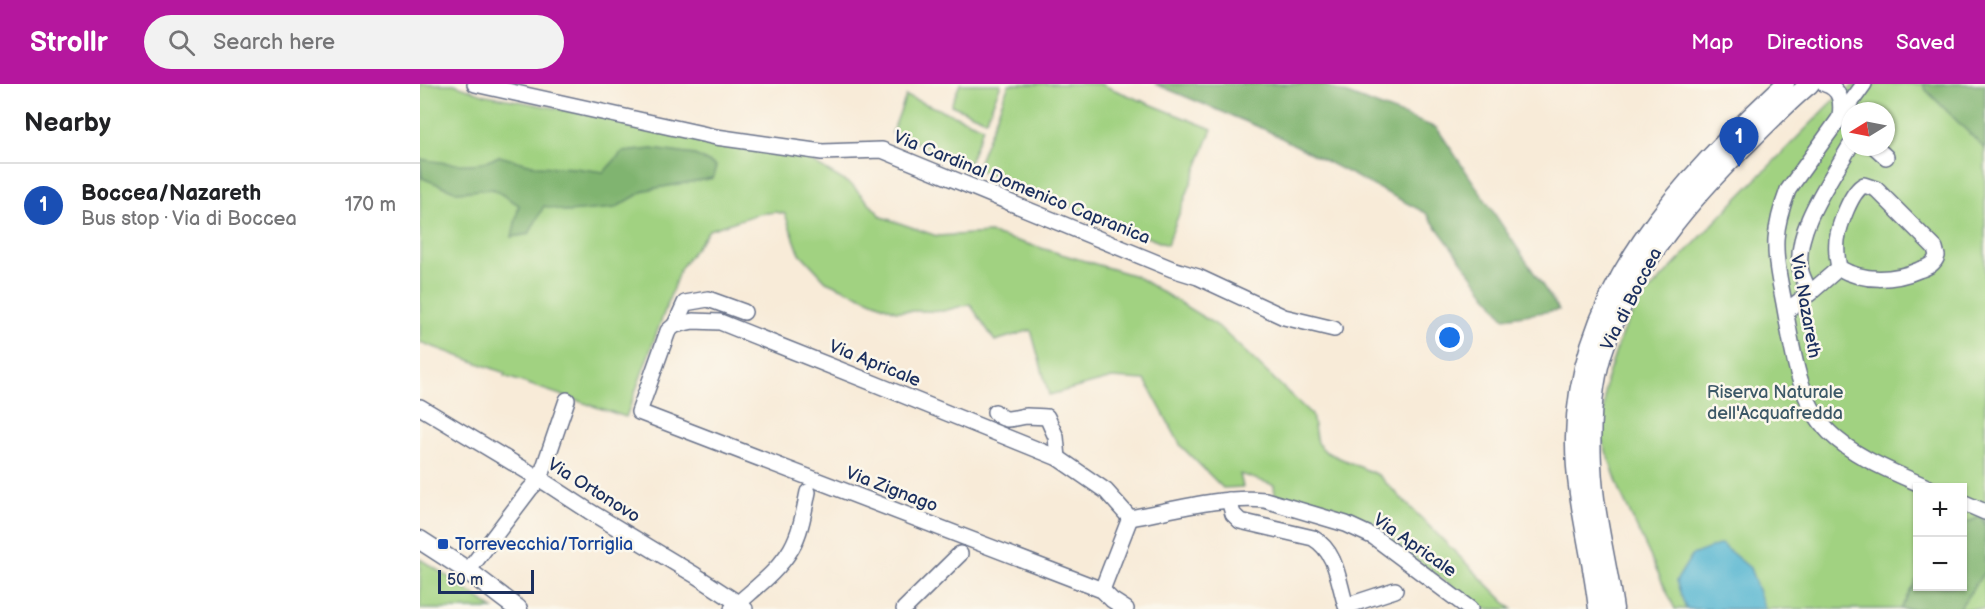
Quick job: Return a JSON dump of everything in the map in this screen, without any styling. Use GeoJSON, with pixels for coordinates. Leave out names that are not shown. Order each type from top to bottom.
{"type":"FeatureCollection","features":[{"type":"Feature","properties":{"kind":"main road","name":"Via di Boccea"},"geometry":{"type":"LineString","coordinates":[[1598,609],[1578,478],[1575,438],[1581,381],[1595,328],[1629,262],[1667,205],[1705,163],[1785,84]]}},
{"type":"Feature","properties":{"kind":"main road","name":"Via di Boccea"},"geometry":{"type":"LineString","coordinates":[[1614,609],[1592,466],[1594,398],[1606,343],[1647,261],[1681,214],[1731,160],[1810,84]]}},
{"type":"Feature","properties":{"kind":"main road"},"geometry":{"type":"LineString","coordinates":[[420,540],[468,571],[518,609]]}},
{"type":"Feature","properties":{"kind":"street","name":"Via Cardinal Domenico Capranica"},"geometry":{"type":"LineString","coordinates":[[476,84],[716,136],[822,152],[882,150],[1198,278],[1284,317],[1334,329]]}},
{"type":"Feature","properties":{"kind":"street"},"geometry":{"type":"LineString","coordinates":[[1824,84],[1834,88],[1840,96],[1840,117]]}},
{"type":"Feature","properties":{"kind":"street","name":"Via Nazareth"},"geometry":{"type":"LineString","coordinates":[[1840,117],[1851,84]]}},
{"type":"Feature","properties":{"kind":"street","name":"Via Nazareth"},"geometry":{"type":"LineString","coordinates":[[1864,84],[1792,183],[1779,216],[1776,256],[1802,384],[1823,426],[1851,449],[1919,483]]}},
{"type":"Feature","properties":{"kind":"street"},"geometry":{"type":"LineString","coordinates":[[1810,293],[1800,264],[1804,232],[1844,156]]}},
{"type":"Feature","properties":{"kind":"street"},"geometry":{"type":"LineString","coordinates":[[1864,185],[1876,189],[1937,251],[1936,259],[1931,265],[1900,277],[1866,277],[1839,268],[1836,250],[1840,227],[1856,191],[1864,185]]}},
{"type":"Feature","properties":{"kind":"street"},"geometry":{"type":"LineString","coordinates":[[1786,311],[1839,268]]}},
{"type":"Feature","properties":{"kind":"street"},"geometry":{"type":"LineString","coordinates":[[675,325],[685,303],[708,299],[744,312]]}},
{"type":"Feature","properties":{"kind":"street","name":"Via Apricale"},"geometry":{"type":"LineString","coordinates":[[675,325],[699,320],[724,323],[1058,458],[1106,491],[1130,518],[1229,500],[1265,500],[1358,529],[1374,537],[1470,609]]}},
{"type":"Feature","properties":{"kind":"street","name":"Via Zignago"},"geometry":{"type":"LineString","coordinates":[[675,325],[664,338],[639,411],[1102,590],[1126,609]]}},
{"type":"Feature","properties":{"kind":"street"},"geometry":{"type":"LineString","coordinates":[[468,571],[540,479],[567,400]]}},
{"type":"Feature","properties":{"kind":"street","name":"Via Ortonovo"},"geometry":{"type":"LineString","coordinates":[[420,407],[540,479],[738,607]]}},
{"type":"Feature","properties":{"kind":"street"},"geometry":{"type":"LineString","coordinates":[[995,412],[1000,418],[1010,420],[1027,416],[1047,417],[1056,437],[1058,458]]}},
{"type":"Feature","properties":{"kind":"street"},"geometry":{"type":"LineString","coordinates":[[738,607],[778,566],[792,548],[800,527],[808,492]]}},
{"type":"Feature","properties":{"kind":"street"},"geometry":{"type":"LineString","coordinates":[[1229,500],[1233,514],[1240,520],[1313,538],[1324,544],[1331,554],[1346,606],[1395,590]]}},
{"type":"Feature","properties":{"kind":"street"},"geometry":{"type":"LineString","coordinates":[[1967,504],[1985,512]]}},
{"type":"Feature","properties":{"kind":"street"},"geometry":{"type":"LineString","coordinates":[[1102,590],[1130,518]]}},
{"type":"Feature","properties":{"kind":"street"},"geometry":{"type":"LineString","coordinates":[[904,609],[960,554]]}},
{"type":"Feature","properties":{"kind":"green space"},"geometry":{"type":"Polygon","coordinates":[[[420,84],[454,84],[486,95],[799,154],[853,186],[882,217],[937,236],[990,233],[1136,276],[1218,326],[1312,415],[1317,443],[1326,452],[1378,475],[1512,609],[1483,609],[1362,523],[1275,495],[1274,485],[1240,474],[1243,487],[1223,488],[1181,446],[1145,380],[1112,378],[1049,395],[1031,330],[995,341],[970,304],[943,311],[896,311],[826,281],[799,252],[785,214],[776,212],[758,214],[709,230],[680,269],[626,417],[504,376],[505,373],[420,342],[420,84]]]}},
{"type":"Feature","properties":{"kind":"green space"},"geometry":{"type":"Polygon","coordinates":[[[960,84],[1001,84],[986,120],[951,105],[960,84]]]}},
{"type":"Feature","properties":{"kind":"green space"},"geometry":{"type":"Polygon","coordinates":[[[1009,84],[1100,84],[1212,129],[1167,245],[976,169],[1009,84]]]}},
{"type":"Feature","properties":{"kind":"green space"},"geometry":{"type":"Polygon","coordinates":[[[1155,84],[1321,84],[1437,128],[1559,310],[1504,318],[1426,213],[1266,130],[1155,84]]]}},
{"type":"Feature","properties":{"kind":"green space","name":"Riserva Naturale dell'Acquafredda"},"geometry":{"type":"Polygon","coordinates":[[[1856,84],[1985,84],[1985,609],[1675,609],[1622,496],[1602,440],[1606,381],[1622,333],[1639,302],[1834,100],[1856,84]]]}},
{"type":"Feature","properties":{"kind":"green space"},"geometry":{"type":"Polygon","coordinates":[[[1923,84],[1985,84],[1985,149],[1925,89],[1923,84]]]}},
{"type":"Feature","properties":{"kind":"green space"},"geometry":{"type":"Polygon","coordinates":[[[906,96],[983,127],[969,163],[892,133],[906,96]]]}},
{"type":"Feature","properties":{"kind":"green space"},"geometry":{"type":"Polygon","coordinates":[[[652,149],[695,155],[716,166],[713,178],[646,190],[615,208],[568,212],[544,206],[529,234],[512,237],[519,205],[493,189],[457,192],[422,178],[420,159],[450,164],[470,164],[499,156],[536,166],[604,172],[622,152],[652,149]]]}},
{"type":"Feature","properties":{"kind":"green space"},"geometry":{"type":"Polygon","coordinates":[[[1980,517],[1985,523],[1985,571],[1959,609],[1900,609],[1913,586],[1913,591],[1967,591],[1967,522],[1980,517]]]}},
{"type":"Feature","properties":{"kind":"green space"},"geometry":{"type":"Polygon","coordinates":[[[420,559],[450,578],[493,609],[420,609],[420,559]]]}},
{"type":"Feature","properties":{"kind":"water"},"geometry":{"type":"Polygon","coordinates":[[[1721,544],[1750,568],[1765,609],[1686,609],[1676,581],[1692,555],[1721,544]]]}},
{"type":"Feature","properties":{"kind":"place","name":"Boccea/Nazareth"},"geometry":{"type":"Point","coordinates":[1739,167]}},
{"type":"Feature","properties":{"kind":"place","name":"Torrevecchia/Torriglia"},"geometry":{"type":"Point","coordinates":[443,544]}}]}
